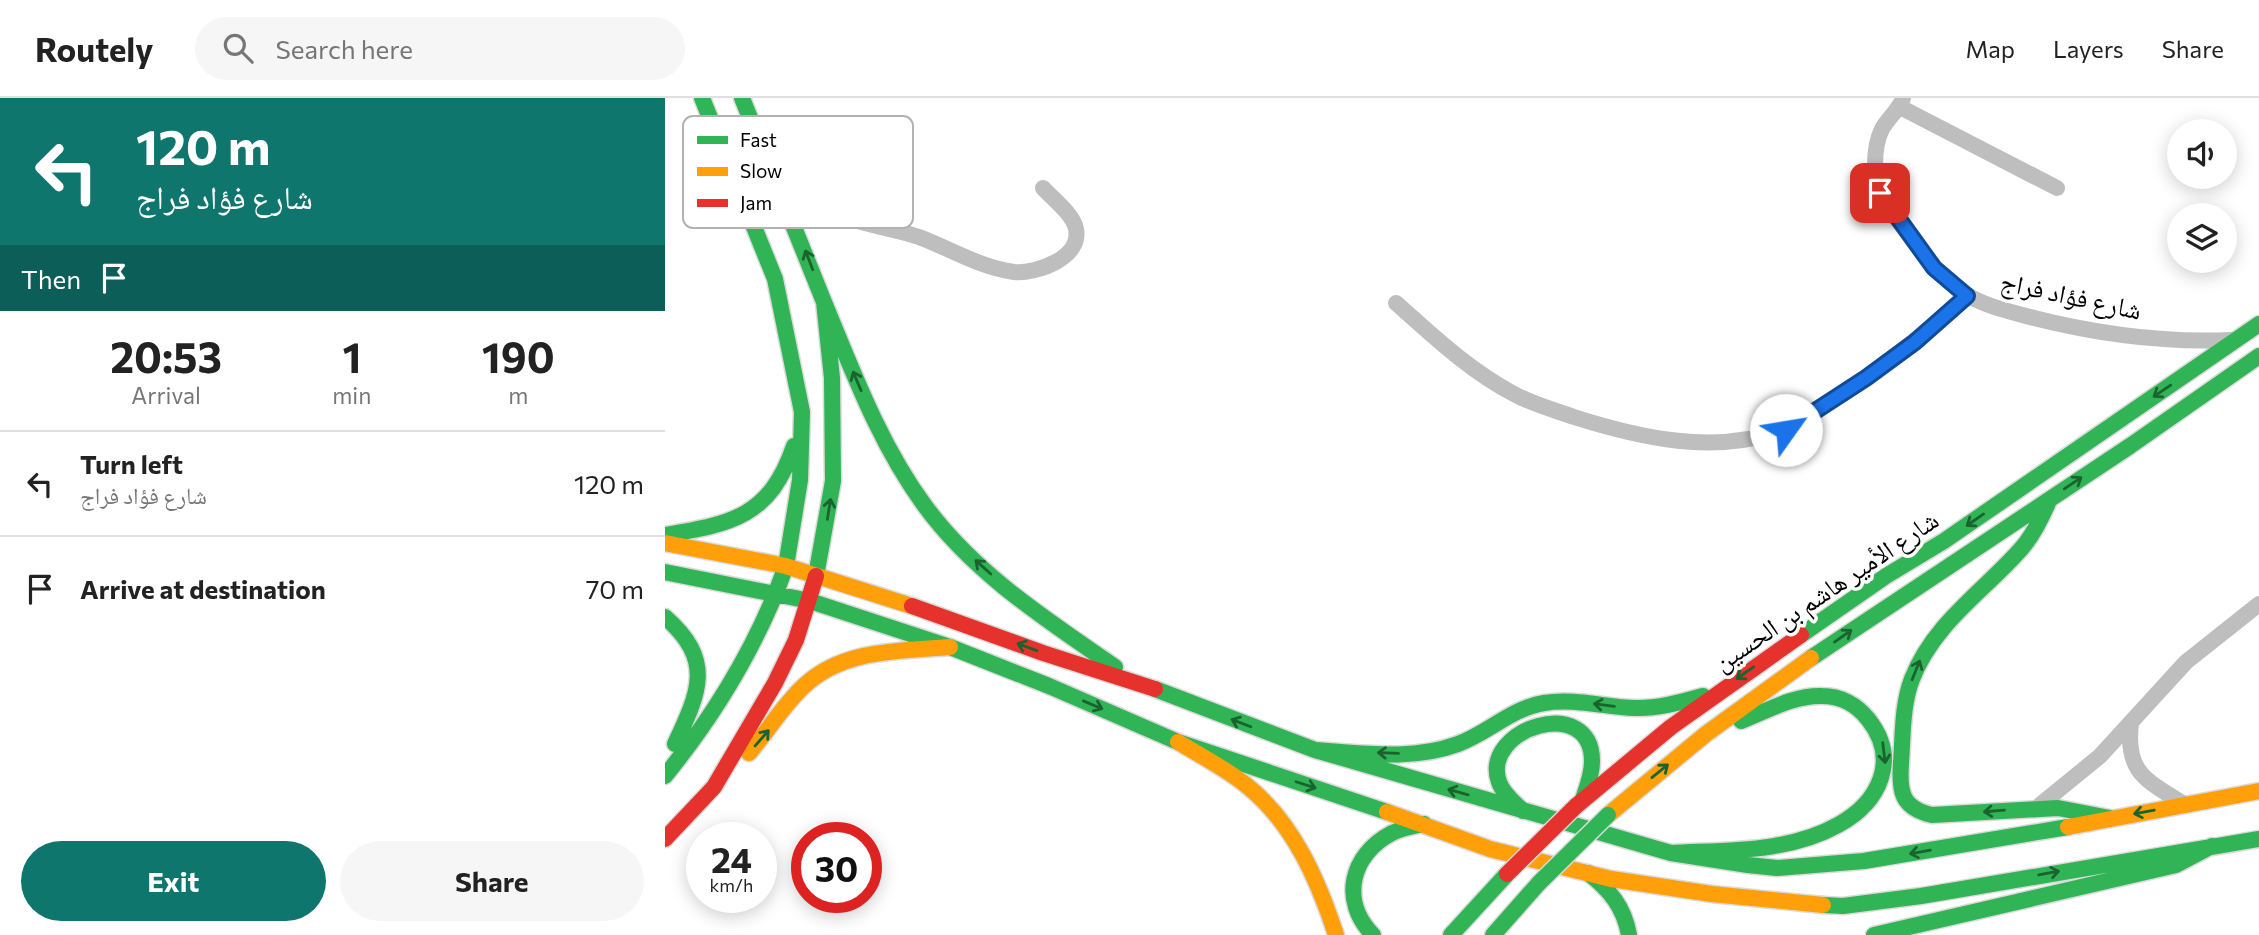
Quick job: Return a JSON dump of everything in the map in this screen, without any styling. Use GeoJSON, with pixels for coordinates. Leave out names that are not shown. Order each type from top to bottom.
{"type":"FeatureCollection","features":[{"type":"Feature","properties":{"kind":"main road"},"geometry":{"type":"LineString","coordinates":[[702,98],[709,116]]}},
{"type":"Feature","properties":{"kind":"main road"},"geometry":{"type":"LineString","coordinates":[[743,98],[750,116]]}},
{"type":"Feature","properties":{"kind":"main road"},"geometry":{"type":"LineString","coordinates":[[665,776],[728,692],[756,641],[786,566],[800,480],[802,412],[775,279],[754,228]]}},
{"type":"Feature","properties":{"kind":"main road"},"geometry":{"type":"LineString","coordinates":[[795,228],[869,409],[908,483],[926,509],[964,550],[1016,597],[1136,682]]}},
{"type":"Feature","properties":{"kind":"main road"},"geometry":{"type":"LineString","coordinates":[[715,787],[775,683],[796,640],[816,576],[833,481],[832,378],[824,302]]}},
{"type":"Feature","properties":{"kind":"main road","name":"شارع الأمير هاشم بن الحسين"},"geometry":{"type":"LineString","coordinates":[[1451,935],[1507,874],[1580,803],[1671,727],[1886,576],[1944,541],[2259,324]]}},
{"type":"Feature","properties":{"kind":"main road","name":"شارع الأمير هاشم بن الحسين"},"geometry":{"type":"LineString","coordinates":[[1493,935],[1539,883],[1608,815],[1706,734],[1889,604],[2050,499],[2259,356]]}},
{"type":"Feature","properties":{"kind":"main road"},"geometry":{"type":"LineString","coordinates":[[665,535],[705,529],[745,516],[767,499],[776,489],[790,460],[802,412]]}},
{"type":"Feature","properties":{"kind":"main road"},"geometry":{"type":"LineString","coordinates":[[2050,499],[2038,525],[2020,549],[1956,610],[1922,655],[1907,693],[1901,765],[1904,799],[1910,808],[1919,813],[1945,816],[2036,808],[2076,810],[2110,818]]}},
{"type":"Feature","properties":{"kind":"main road"},"geometry":{"type":"LineString","coordinates":[[665,543],[786,566],[1136,682],[1315,750],[1671,853],[1748,865],[1813,866],[1864,861],[2002,839],[2259,791]]}},
{"type":"Feature","properties":{"kind":"main road"},"geometry":{"type":"LineString","coordinates":[[665,572],[810,601],[950,647],[1049,686],[1178,743],[1424,824],[1490,849],[1611,879],[1712,894],[1843,906],[1920,896],[2259,839]]}},
{"type":"Feature","properties":{"kind":"main road"},"geometry":{"type":"LineString","coordinates":[[665,617],[689,639],[696,654],[699,673],[694,702],[665,767]]}},
{"type":"Feature","properties":{"kind":"main road"},"geometry":{"type":"LineString","coordinates":[[665,839],[746,757],[806,685],[830,667],[869,654],[950,647]]}},
{"type":"Feature","properties":{"kind":"main road"},"geometry":{"type":"LineString","coordinates":[[1315,750],[1414,754],[1461,743],[1507,715],[1543,704],[1581,702],[1614,707],[1654,708],[1719,692]]}},
{"type":"Feature","properties":{"kind":"main road"},"geometry":{"type":"LineString","coordinates":[[1671,853],[1784,844],[1837,826],[1865,806],[1876,791],[1885,765],[1886,755],[1880,734],[1859,709],[1839,698],[1819,695],[1803,699],[1706,734]]}},
{"type":"Feature","properties":{"kind":"main road"},"geometry":{"type":"LineString","coordinates":[[1523,811],[1503,791],[1497,773],[1498,765],[1503,751],[1514,738],[1541,724],[1564,723],[1575,727],[1589,744],[1592,765],[1580,803]]}},
{"type":"Feature","properties":{"kind":"main road"},"geometry":{"type":"LineString","coordinates":[[1178,743],[1253,790],[1274,813],[1305,861],[1336,935]]}},
{"type":"Feature","properties":{"kind":"main road"},"geometry":{"type":"LineString","coordinates":[[1373,935],[1361,923],[1352,904],[1351,893],[1360,862],[1385,836],[1424,824]]}},
{"type":"Feature","properties":{"kind":"main road"},"geometry":{"type":"LineString","coordinates":[[1874,935],[2176,865],[2212,846]]}},
{"type":"Feature","properties":{"kind":"main road"},"geometry":{"type":"LineString","coordinates":[[1588,873],[1612,893],[1621,906],[1629,935]]}},
{"type":"Feature","properties":{"kind":"main road"},"geometry":{"type":"LineString","coordinates":[[1521,924],[1528,896]]}},
{"type":"Feature","properties":{"kind":"main road"},"geometry":{"type":"LineString","coordinates":[[1437,935],[1463,920]]}},
{"type":"Feature","properties":{"kind":"street"},"geometry":{"type":"LineString","coordinates":[[1902,102],[2057,188]]}},
{"type":"Feature","properties":{"kind":"street","name":"شارع فؤاد فراج"},"geometry":{"type":"LineString","coordinates":[[1902,102],[1882,129],[1877,143],[1874,166],[1880,193],[1934,268],[1967,296],[2012,312],[2096,332],[2179,340],[2237,340]]}},
{"type":"Feature","properties":{"kind":"street"},"geometry":{"type":"LineString","coordinates":[[884,228],[918,237],[991,267],[1025,272],[1045,268],[1071,249],[1076,236],[1073,221],[1043,188]]}},
{"type":"Feature","properties":{"kind":"street"},"geometry":{"type":"LineString","coordinates":[[1396,303],[1458,357],[1514,394],[1605,426],[1654,437],[1698,442],[1757,438],[1786,430],[1915,342],[1967,296]]}},
{"type":"Feature","properties":{"kind":"street"},"geometry":{"type":"LineString","coordinates":[[2179,340],[2195,350],[2196,360],[2186,374]]}},
{"type":"Feature","properties":{"kind":"street"},"geometry":{"type":"LineString","coordinates":[[2036,808],[2077,776],[2131,723],[2186,662],[2259,604]]}},
{"type":"Feature","properties":{"kind":"street"},"geometry":{"type":"LineString","coordinates":[[2131,723],[2130,744],[2134,766],[2150,782],[2185,805]]}},
{"type":"Feature","properties":{"kind":"traffic: fast"},"geometry":{"type":"LineString","coordinates":[[702,98],[709,116]]}},
{"type":"Feature","properties":{"kind":"traffic: fast"},"geometry":{"type":"LineString","coordinates":[[742,98],[749,116]]}},
{"type":"Feature","properties":{"kind":"traffic: fast"},"geometry":{"type":"LineString","coordinates":[[754,228],[775,279],[802,412],[800,480],[786,566]]}},
{"type":"Feature","properties":{"kind":"traffic: fast"},"geometry":{"type":"LineString","coordinates":[[794,228],[824,302],[832,378],[833,481],[816,576]]}},
{"type":"Feature","properties":{"kind":"traffic: fast"},"geometry":{"type":"LineString","coordinates":[[824,302],[881,433],[925,506],[945,531],[989,574],[1038,613],[1115,667]]}},
{"type":"Feature","properties":{"kind":"traffic: fast"},"geometry":{"type":"LineString","coordinates":[[1801,635],[1886,576],[1944,541],[2259,324]]}},
{"type":"Feature","properties":{"kind":"traffic: fast"},"geometry":{"type":"LineString","coordinates":[[1811,658],[2130,446],[2259,356]]}},
{"type":"Feature","properties":{"kind":"traffic: fast"},"geometry":{"type":"LineString","coordinates":[[665,535],[710,526],[746,513],[761,502],[773,488],[794,446]]}},
{"type":"Feature","properties":{"kind":"traffic: fast"},"geometry":{"type":"LineString","coordinates":[[2048,503],[2025,544],[1946,625],[1921,659],[1912,679],[1905,710],[1900,773],[1902,790],[1908,803],[1932,815],[2058,808],[2110,818]]}},
{"type":"Feature","properties":{"kind":"traffic: fast"},"geometry":{"type":"LineString","coordinates":[[665,776],[702,727],[735,676],[763,623],[786,566]]}},
{"type":"Feature","properties":{"kind":"traffic: fast"},"geometry":{"type":"LineString","coordinates":[[665,572],[810,601],[950,647],[1178,742],[1387,812]]}},
{"type":"Feature","properties":{"kind":"traffic: fast"},"geometry":{"type":"LineString","coordinates":[[665,617],[691,648],[698,677],[691,708],[675,744]]}},
{"type":"Feature","properties":{"kind":"traffic: fast"},"geometry":{"type":"LineString","coordinates":[[1155,689],[1315,750],[1671,853],[1748,865],[1777,868],[1864,861],[2068,827]]}},
{"type":"Feature","properties":{"kind":"traffic: fast"},"geometry":{"type":"LineString","coordinates":[[1315,750],[1369,754],[1423,753],[1458,744],[1521,710],[1544,703],[1590,703],[1644,708],[1703,696]]}},
{"type":"Feature","properties":{"kind":"traffic: fast"},"geometry":{"type":"LineString","coordinates":[[1671,853],[1756,848],[1799,841],[1819,834],[1853,815],[1865,804],[1881,778],[1883,749],[1878,734],[1864,714],[1842,700],[1829,696],[1801,698],[1741,721]]}},
{"type":"Feature","properties":{"kind":"traffic: fast"},"geometry":{"type":"LineString","coordinates":[[1523,811],[1501,786],[1498,763],[1506,746],[1520,734],[1539,726],[1558,724],[1575,728],[1588,741],[1592,767],[1583,799]]}},
{"type":"Feature","properties":{"kind":"traffic: fast"},"geometry":{"type":"LineString","coordinates":[[1539,883],[1608,815]]}},
{"type":"Feature","properties":{"kind":"traffic: fast"},"geometry":{"type":"LineString","coordinates":[[1373,935],[1356,908],[1353,894],[1359,866],[1378,842],[1404,828],[1424,824]]}},
{"type":"Feature","properties":{"kind":"traffic: fast"},"geometry":{"type":"LineString","coordinates":[[1823,905],[1843,906],[1921,896],[2259,839]]}},
{"type":"Feature","properties":{"kind":"traffic: fast"},"geometry":{"type":"LineString","coordinates":[[1874,935],[2176,865],[2212,846]]}},
{"type":"Feature","properties":{"kind":"traffic: fast"},"geometry":{"type":"LineString","coordinates":[[1588,873],[1615,900],[1624,916],[1629,935]]}},
{"type":"Feature","properties":{"kind":"traffic: fast"},"geometry":{"type":"LineString","coordinates":[[1451,935],[1507,874]]}},
{"type":"Feature","properties":{"kind":"traffic: fast"},"geometry":{"type":"LineString","coordinates":[[1493,935],[1539,883]]}},
{"type":"Feature","properties":{"kind":"traffic: slow"},"geometry":{"type":"LineString","coordinates":[[665,543],[786,566],[912,606]]}},
{"type":"Feature","properties":{"kind":"traffic: slow"},"geometry":{"type":"LineString","coordinates":[[749,753],[805,685],[837,664],[892,651],[950,647]]}},
{"type":"Feature","properties":{"kind":"traffic: slow"},"geometry":{"type":"LineString","coordinates":[[1608,815],[1706,734],[1811,658]]}},
{"type":"Feature","properties":{"kind":"traffic: slow"},"geometry":{"type":"LineString","coordinates":[[1178,742],[1238,779],[1277,816],[1312,873],[1336,935]]}},
{"type":"Feature","properties":{"kind":"traffic: slow"},"geometry":{"type":"LineString","coordinates":[[2068,827],[2259,791]]}},
{"type":"Feature","properties":{"kind":"traffic: slow"},"geometry":{"type":"LineString","coordinates":[[1387,812],[1490,849],[1611,879],[1712,894],[1823,905]]}},
{"type":"Feature","properties":{"kind":"traffic: jam"},"geometry":{"type":"LineString","coordinates":[[665,839],[714,787],[775,683],[796,640],[816,576]]}},
{"type":"Feature","properties":{"kind":"traffic: jam"},"geometry":{"type":"LineString","coordinates":[[912,606],[1043,653],[1155,689]]}},
{"type":"Feature","properties":{"kind":"traffic: jam"},"geometry":{"type":"LineString","coordinates":[[1576,806],[1671,727],[1801,635]]}},
{"type":"Feature","properties":{"kind":"traffic: jam"},"geometry":{"type":"LineString","coordinates":[[1507,874],[1576,806]]}},
{"type":"Feature","properties":{"kind":"route"},"geometry":{"type":"LineString","coordinates":[[1786,430],[1866,378],[1915,342],[1967,296],[1934,268],[1880,193]]}}]}
